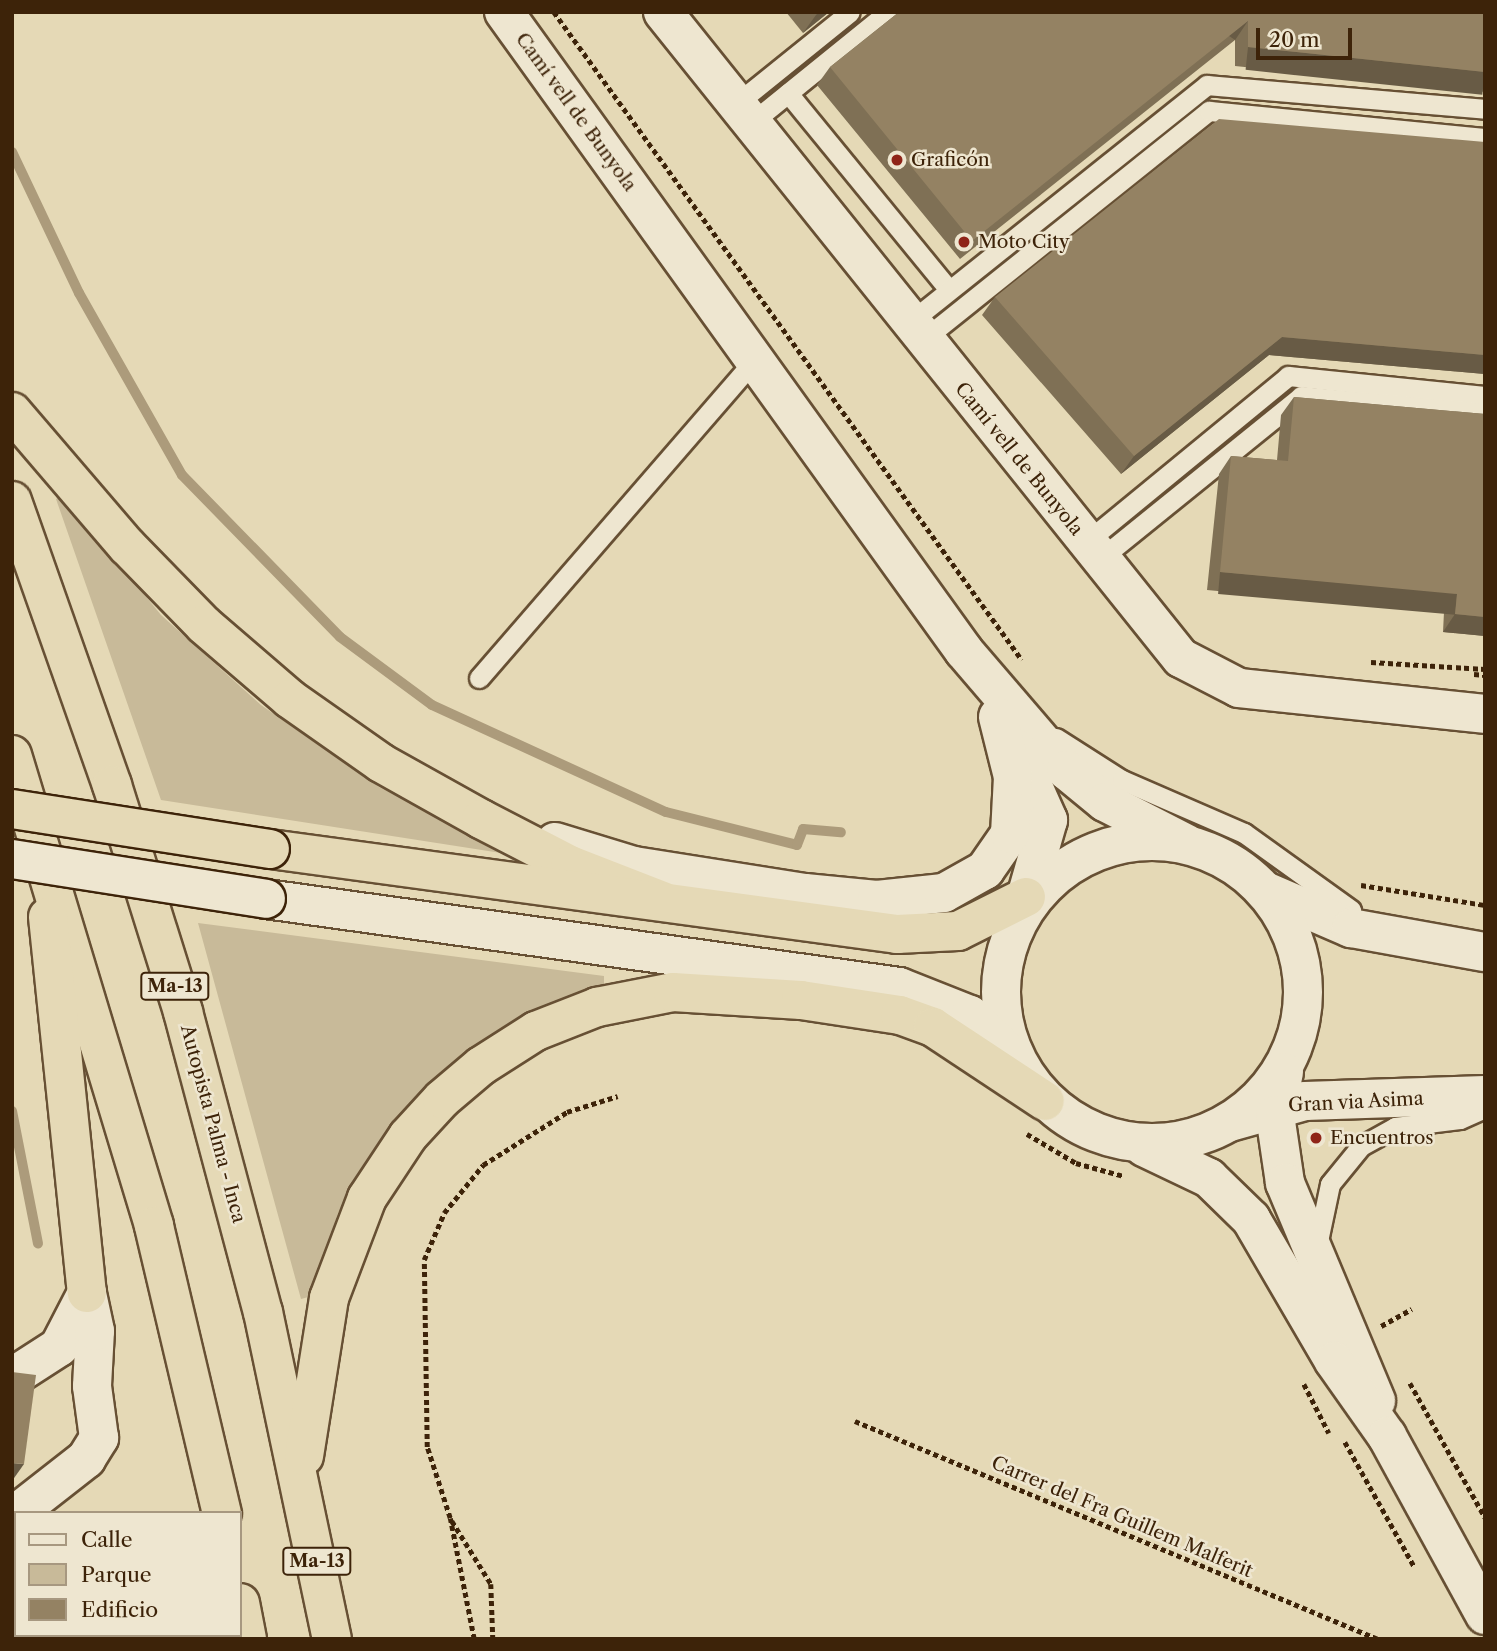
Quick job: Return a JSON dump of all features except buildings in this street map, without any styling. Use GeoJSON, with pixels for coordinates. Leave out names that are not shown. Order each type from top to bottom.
{"type":"FeatureCollection","features":[{"type":"Feature","properties":{"kind":"highway"},"geometry":{"type":"LineString","coordinates":[[12,412],[127,545],[214,633],[290,699],[382,764],[481,819],[570,865],[663,901]]}},
{"type":"Feature","properties":{"kind":"highway","name":"Autopista Palma - Inca"},"geometry":{"type":"LineString","coordinates":[[12,501],[112,785],[183,1012],[301,1483],[332,1639]]}},
{"type":"Feature","properties":{"kind":"highway"},"geometry":{"type":"LineString","coordinates":[[12,755],[87,1293]]}},
{"type":"Feature","properties":{"kind":"highway"},"geometry":{"type":"LineString","coordinates":[[12,809],[270,849],[931,936],[980,924],[1029,904]]}},
{"type":"Feature","properties":{"kind":"highway"},"geometry":{"type":"LineString","coordinates":[[27,850],[154,1226],[222,1511]]}},
{"type":"Feature","properties":{"kind":"highway"},"geometry":{"type":"LineString","coordinates":[[301,1483],[329,1298],[367,1198],[408,1136],[442,1099],[481,1066],[536,1031],[597,1007],[673,992],[801,1000],[900,1015],[933,1027],[1030,1112]]}},
{"type":"Feature","properties":{"kind":"highway"},"geometry":{"type":"LineString","coordinates":[[242,1613],[247,1639]]}},
{"type":"Feature","properties":{"kind":"main road","name":"Camí vell de Bunyola"},"geometry":{"type":"LineString","coordinates":[[504,12],[964,651],[1004,711],[1066,770],[1105,802],[1187,844]]}},
{"type":"Feature","properties":{"kind":"main road","name":"Camí vell de Bunyola"},"geometry":{"type":"LineString","coordinates":[[663,12],[1181,658],[1222,683],[1485,714]]}},
{"type":"Feature","properties":{"kind":"main road"},"geometry":{"type":"LineString","coordinates":[[481,819],[678,874],[844,898],[932,896],[985,870],[1010,834],[1013,777],[1004,711]]}},
{"type":"Feature","properties":{"kind":"main road"},"geometry":{"type":"LineString","coordinates":[[1004,711],[1037,786],[1048,820],[1029,904],[1001,1003],[1030,1112],[1080,1125],[1194,1168],[1238,1203],[1387,1436],[1485,1615]]}},
{"type":"Feature","properties":{"kind":"main road"},"geometry":{"type":"LineString","coordinates":[[1029,904],[1113,846],[1156,839],[1187,844],[1230,863],[1265,891],[1330,922],[1485,952]]}},
{"type":"Feature","properties":{"kind":"main road"},"geometry":{"type":"LineString","coordinates":[[27,850],[266,898],[909,989],[970,1015],[1018,1063]]}},
{"type":"Feature","properties":{"kind":"main road"},"geometry":{"type":"LineString","coordinates":[[1265,891],[1293,934],[1301,972],[1303,1010],[1276,1107],[1285,1183],[1321,1273],[1359,1347],[1387,1436]]}},
{"type":"Feature","properties":{"kind":"main road"},"geometry":{"type":"LineString","coordinates":[[1122,1140],[1188,1140],[1230,1122],[1260,1099],[1289,1059]]}},
{"type":"Feature","properties":{"kind":"main road","name":"Gran via Asima"},"geometry":{"type":"LineString","coordinates":[[1230,1122],[1276,1107],[1485,1096]]}},
{"type":"Feature","properties":{"kind":"main road"},"geometry":{"type":"LineString","coordinates":[[13,1376],[59,1348],[87,1293]]}},
{"type":"Feature","properties":{"kind":"main road"},"geometry":{"type":"LineString","coordinates":[[19,1511],[89,1455],[100,1434],[97,1416],[95,1331],[87,1293]]}},
{"type":"Feature","properties":{"kind":"main road"},"geometry":{"type":"LineString","coordinates":[[13,1376],[69,1387],[97,1416]]}},
{"type":"Feature","properties":{"kind":"lane"},"geometry":{"type":"LineString","coordinates":[[743,113],[850,12]]}},
{"type":"Feature","properties":{"kind":"lane"},"geometry":{"type":"LineString","coordinates":[[743,113],[788,93],[888,12]]}},
{"type":"Feature","properties":{"kind":"lane"},"geometry":{"type":"LineString","coordinates":[[917,331],[949,290],[1207,85],[1485,109]]}},
{"type":"Feature","properties":{"kind":"lane"},"geometry":{"type":"LineString","coordinates":[[788,93],[949,290]]}},
{"type":"Feature","properties":{"kind":"lane"},"geometry":{"type":"LineString","coordinates":[[917,331],[1209,111],[1485,138]]}},
{"type":"Feature","properties":{"kind":"lane"},"geometry":{"type":"LineString","coordinates":[[479,678],[755,359]]}},
{"type":"Feature","properties":{"kind":"lane"},"geometry":{"type":"LineString","coordinates":[[1093,551],[1288,376],[1485,396]]}},
{"type":"Feature","properties":{"kind":"lane"},"geometry":{"type":"LineString","coordinates":[[1093,551],[1301,396],[1485,414]]}},
{"type":"Feature","properties":{"kind":"lane"},"geometry":{"type":"LineString","coordinates":[[1004,711],[1122,780],[1244,833],[1324,894],[1402,937]]}},
{"type":"Feature","properties":{"kind":"lane"},"geometry":{"type":"LineString","coordinates":[[1321,1273],[1325,1197],[1361,1146],[1395,1127],[1460,1119],[1485,1108]]}},
{"type":"Feature","properties":{"kind":"path"},"geometry":{"type":"LineString","coordinates":[[554,12],[1026,666]]}},
{"type":"Feature","properties":{"kind":"path"},"geometry":{"type":"LineString","coordinates":[[1371,662],[1485,669]]}},
{"type":"Feature","properties":{"kind":"path"},"geometry":{"type":"LineString","coordinates":[[1359,668],[1485,675]]}},
{"type":"Feature","properties":{"kind":"path"},"geometry":{"type":"LineString","coordinates":[[1355,884],[1485,905]]}},
{"type":"Feature","properties":{"kind":"path"},"geometry":{"type":"LineString","coordinates":[[474,1639],[450,1518],[427,1447],[421,1292],[429,1245],[457,1195],[502,1150],[567,1112],[618,1096]]}},
{"type":"Feature","properties":{"kind":"path"},"geometry":{"type":"LineString","coordinates":[[1030,1112],[1076,1163],[1132,1178]]}},
{"type":"Feature","properties":{"kind":"path"},"geometry":{"type":"LineString","coordinates":[[1380,1326],[1412,1309]]}},
{"type":"Feature","properties":{"kind":"path"},"geometry":{"type":"LineString","coordinates":[[1375,1317],[1386,1338]]}},
{"type":"Feature","properties":{"kind":"path"},"geometry":{"type":"LineString","coordinates":[[1404,1373],[1485,1517]]}},
{"type":"Feature","properties":{"kind":"path","name":"Carrer del Fra Guillem Malferit"},"geometry":{"type":"LineString","coordinates":[[855,1421],[1378,1639]]}},
{"type":"Feature","properties":{"kind":"path"},"geometry":{"type":"LineString","coordinates":[[450,1518],[491,1584],[493,1639]]}},
{"type":"Feature","properties":{"kind":"green space"},"geometry":{"type":"Polygon","coordinates":[[[63,495],[161,615],[261,705],[379,787],[501,848],[501,853],[161,800],[56,499],[63,495]]]}},
{"type":"Feature","properties":{"kind":"green space"},"geometry":{"type":"Polygon","coordinates":[[[198,923],[604,976],[604,985],[548,1004],[494,1034],[437,1078],[362,1169],[338,1213],[312,1296],[301,1299],[198,923]]]}},
{"type":"Feature","properties":{"kind":"waterway"},"geometry":{"type":"LineString","coordinates":[[12,152],[79,293],[182,475],[340,637],[432,705],[666,812],[797,845],[803,829],[841,832]]}},
{"type":"Feature","properties":{"kind":"waterway"},"geometry":{"type":"LineString","coordinates":[[12,1111],[38,1243]]}},
{"type":"Feature","properties":{"kind":"place","name":"Graficón"},"geometry":{"type":"Point","coordinates":[897,160]}},
{"type":"Feature","properties":{"kind":"place","name":"Moto City"},"geometry":{"type":"Point","coordinates":[964,242]}},
{"type":"Feature","properties":{"kind":"place","name":"Encuentros"},"geometry":{"type":"Point","coordinates":[1316,1138]}}]}
